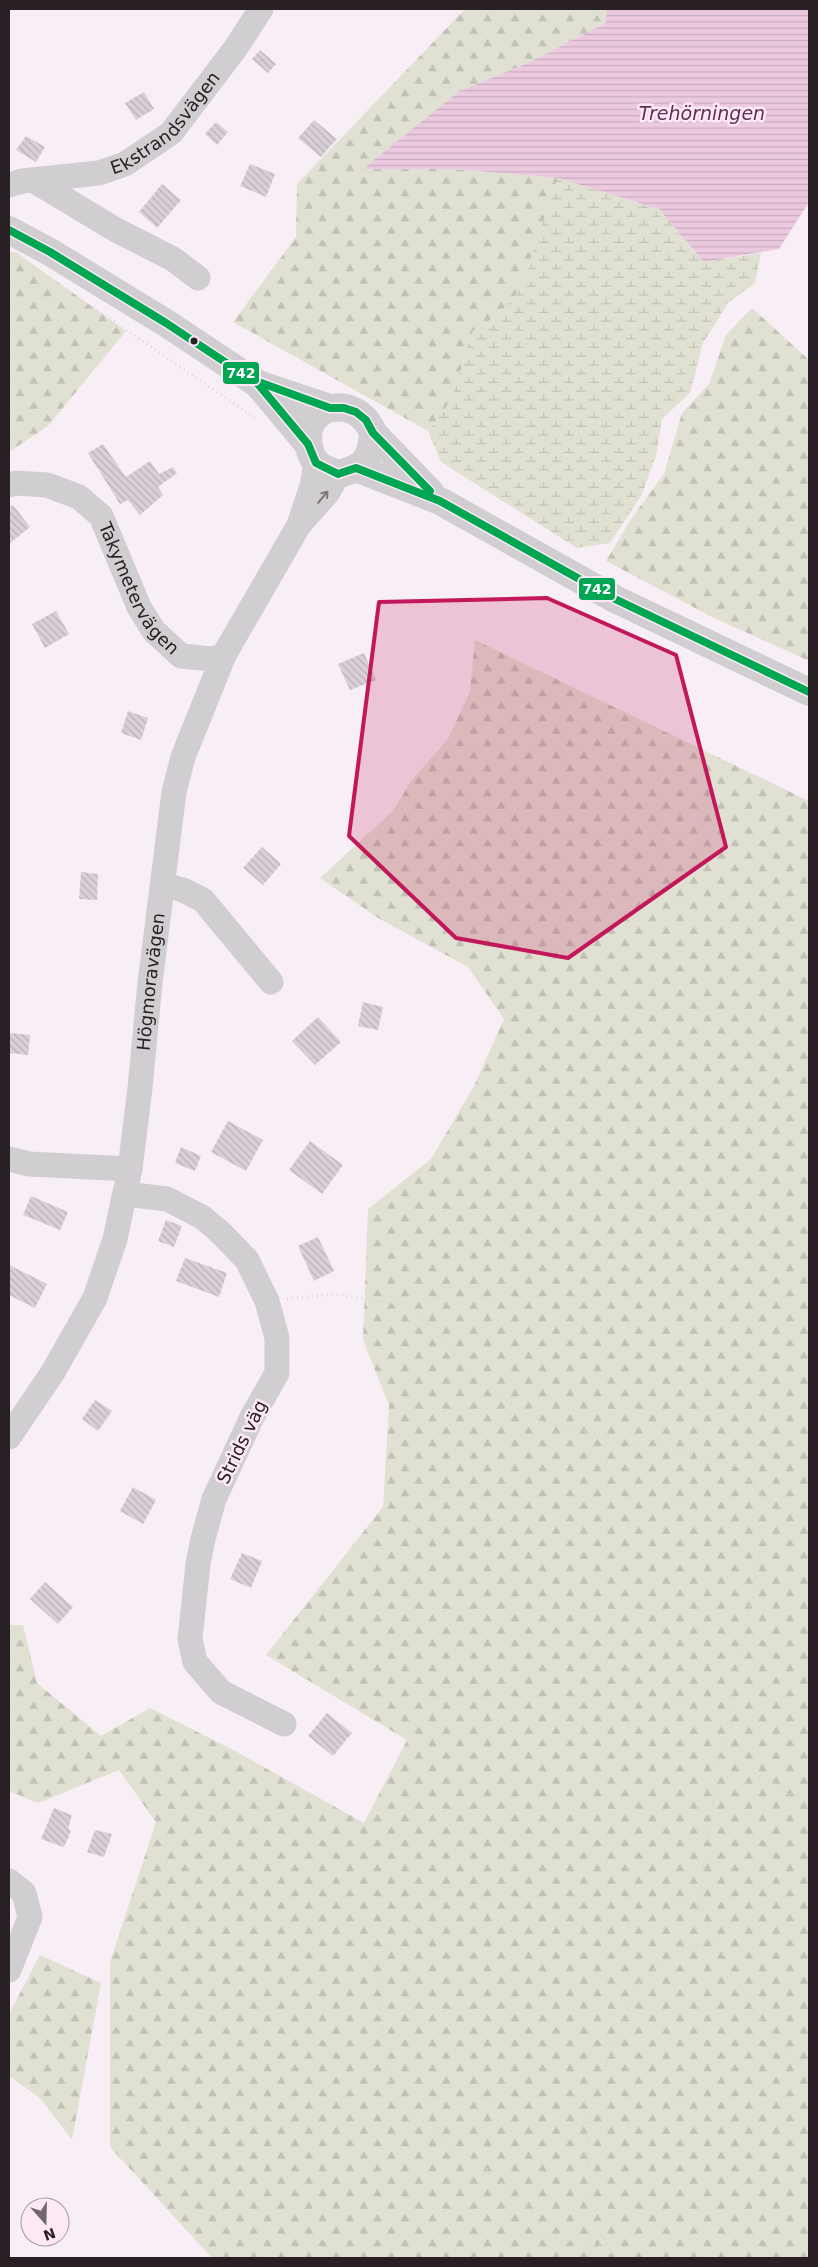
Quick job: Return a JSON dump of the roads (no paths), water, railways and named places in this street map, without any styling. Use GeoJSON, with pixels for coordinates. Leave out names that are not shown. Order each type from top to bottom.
{"type":"FeatureCollection","features":[{"type":"Feature","properties":{"kind":"main road"},"geometry":{"type":"LineString","coordinates":[[9,230],[50,252],[166,323],[258,384],[329,462],[440,501],[615,599],[809,692]]}},
{"type":"Feature","properties":{"kind":"main road"},"geometry":{"type":"LineString","coordinates":[[258,384],[330,408]]}},
{"type":"Feature","properties":{"kind":"main road"},"geometry":{"type":"LineString","coordinates":[[329,462],[307,429],[316,415],[330,408],[352,409],[362,415],[373,433],[404,468],[440,501]]}},
{"type":"Feature","properties":{"kind":"main road"},"geometry":{"type":"LineString","coordinates":[[329,462],[366,461],[372,449],[373,433]]}},
{"type":"Feature","properties":{"kind":"street","name":"Ekstrandsvägen"},"geometry":{"type":"LineString","coordinates":[[9,185],[33,180],[99,173],[125,164],[172,133],[235,49],[261,9]]}},
{"type":"Feature","properties":{"kind":"street"},"geometry":{"type":"LineString","coordinates":[[33,180],[116,230],[172,259],[198,278]]}},
{"type":"Feature","properties":{"kind":"street","name":"Högmoravägen"},"geometry":{"type":"LineString","coordinates":[[9,1437],[53,1372],[95,1298],[115,1239],[130,1169],[174,792],[183,757],[224,656],[299,525],[312,486],[329,462]]}},
{"type":"Feature","properties":{"kind":"street","name":"Takymetervägen"},"geometry":{"type":"LineString","coordinates":[[9,484],[47,485],[79,497],[101,516],[138,607],[154,632],[181,656],[212,659],[224,656]]}},
{"type":"Feature","properties":{"kind":"street"},"geometry":{"type":"LineString","coordinates":[[164,885],[183,890],[203,900],[271,982]]}},
{"type":"Feature","properties":{"kind":"street"},"geometry":{"type":"LineString","coordinates":[[9,1159],[28,1164],[130,1169]]}},
{"type":"Feature","properties":{"kind":"street","name":"Strids väg"},"geometry":{"type":"LineString","coordinates":[[126,1194],[167,1199],[202,1217],[221,1233],[247,1260],[267,1301],[277,1338],[277,1373],[252,1417],[214,1499],[202,1539],[190,1639],[196,1662],[221,1692],[284,1724]]}},
{"type":"Feature","properties":{"kind":"street"},"geometry":{"type":"LineString","coordinates":[[9,1881],[24,1893],[30,1917],[9,1970]]}},
{"type":"Feature","properties":{"kind":"water","name":"Trehörningen"},"geometry":{"type":"Polygon","coordinates":[[[607,9],[809,9],[809,202],[779,249],[704,262],[659,209],[558,178],[454,169],[363,169],[458,92],[530,62],[606,23],[607,9]]]}}]}
